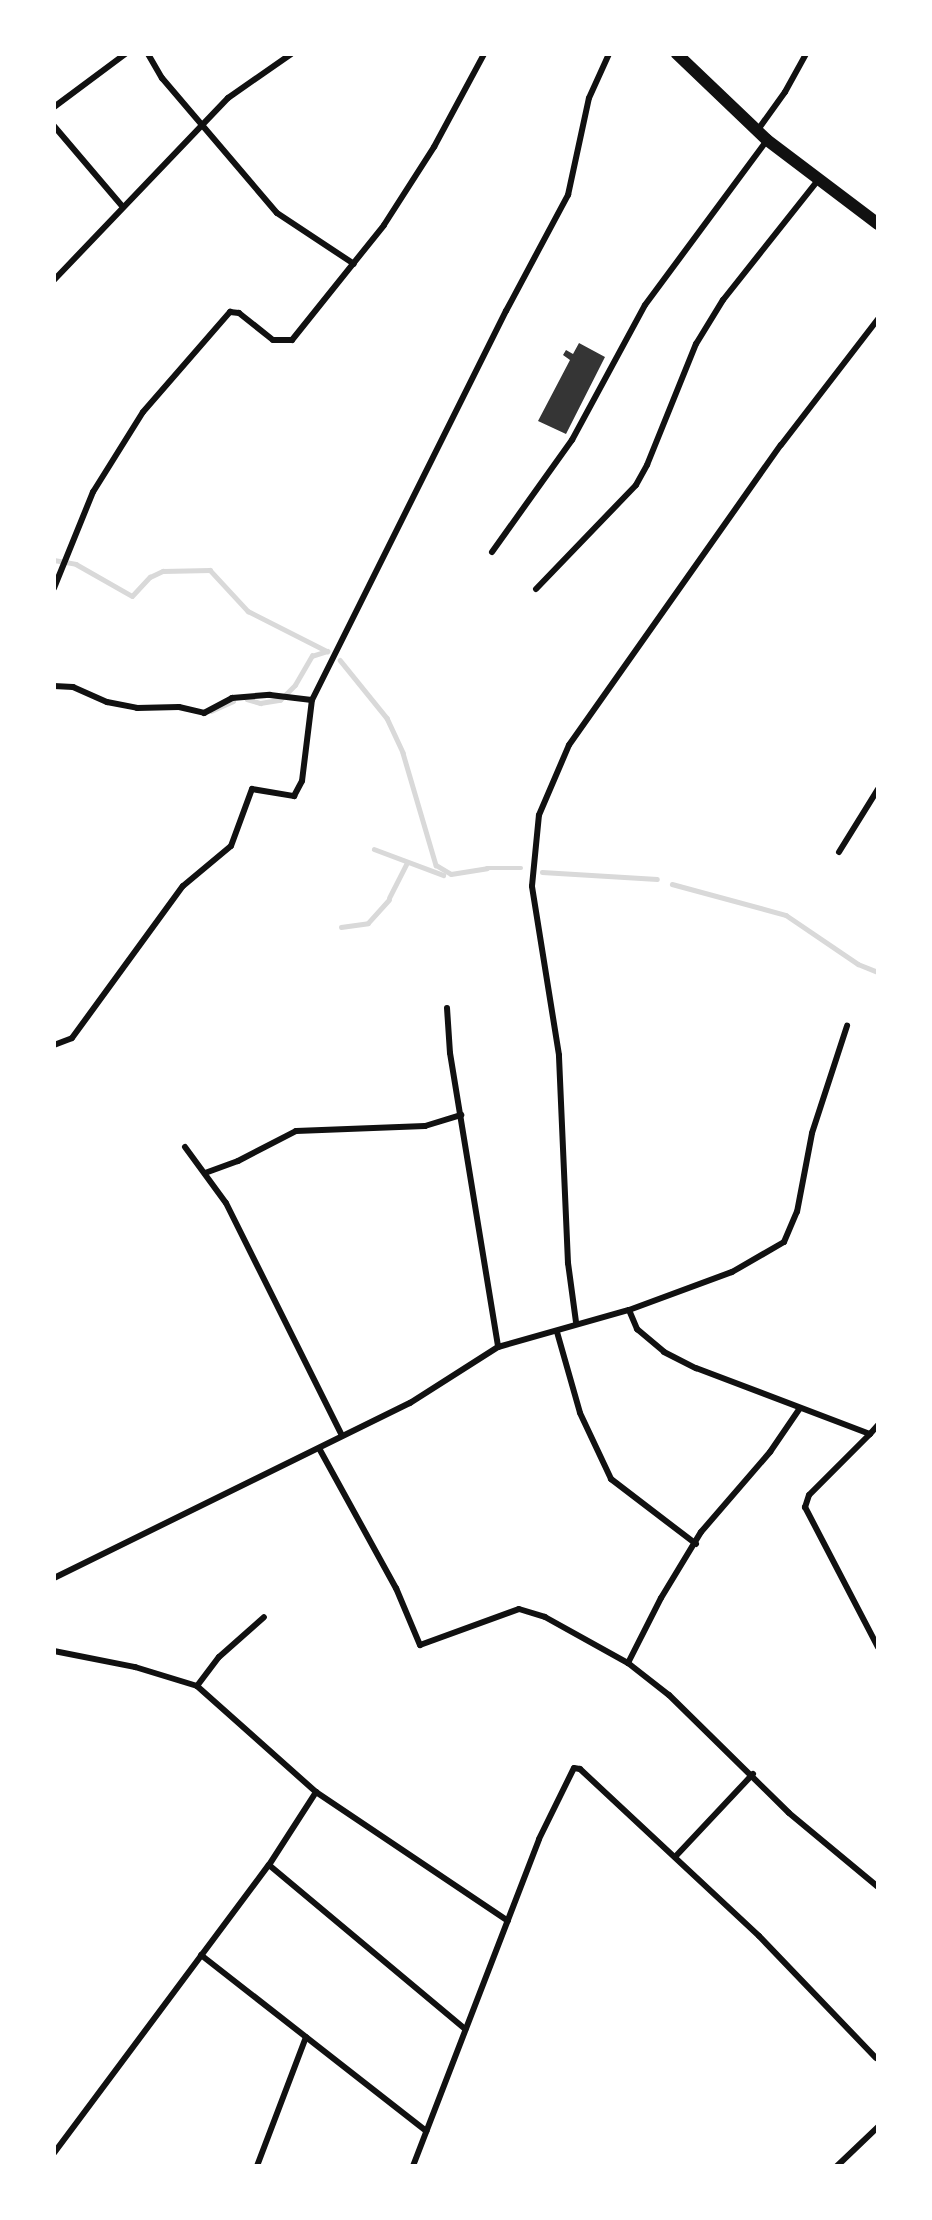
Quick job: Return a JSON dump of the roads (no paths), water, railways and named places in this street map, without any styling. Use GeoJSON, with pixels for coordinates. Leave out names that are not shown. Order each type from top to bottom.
{"type":"FeatureCollection","features":[{"type":"Feature","properties":{"kind":"main road"},"geometry":{"type":"LineString","coordinates":[[677,54],[767,140],[878,224]]}},
{"type":"Feature","properties":{"kind":"street"},"geometry":{"type":"LineString","coordinates":[[54,107],[125,54]]}},
{"type":"Feature","properties":{"kind":"street"},"geometry":{"type":"LineString","coordinates":[[148,54],[162,78],[204,123],[277,213],[354,264]]}},
{"type":"Feature","properties":{"kind":"street"},"geometry":{"type":"LineString","coordinates":[[54,280],[122,206],[228,99],[291,54]]}},
{"type":"Feature","properties":{"kind":"street"},"geometry":{"type":"LineString","coordinates":[[54,588],[93,492],[143,412],[225,316],[239,313],[273,340],[284,343],[292,340],[384,225],[434,147],[484,54]]}},
{"type":"Feature","properties":{"kind":"street"},"geometry":{"type":"LineString","coordinates":[[54,1045],[72,1038],[183,886],[231,846],[252,789],[294,796],[302,781],[312,700],[506,310],[568,195],[589,98],[609,54]]}},
{"type":"Feature","properties":{"kind":"street"},"geometry":{"type":"LineString","coordinates":[[757,131],[785,92],[806,54]]}},
{"type":"Feature","properties":{"kind":"street"},"geometry":{"type":"LineString","coordinates":[[54,126],[122,206]]}},
{"type":"Feature","properties":{"kind":"street"},"geometry":{"type":"LineString","coordinates":[[492,552],[572,440],[645,305],[767,140]]}},
{"type":"Feature","properties":{"kind":"street"},"geometry":{"type":"LineString","coordinates":[[536,589],[636,485],[647,465],[696,344],[723,300],[819,179]]}},
{"type":"Feature","properties":{"kind":"street"},"geometry":{"type":"LineString","coordinates":[[576,1322],[568,1263],[559,1055],[532,886],[539,815],[555,769],[569,745],[746,493],[878,320]]}},
{"type":"Feature","properties":{"kind":"street"},"geometry":{"type":"LineString","coordinates":[[54,686],[73,687],[107,702],[137,708],[179,707],[204,713],[232,698],[270,695],[312,700]]}},
{"type":"Feature","properties":{"kind":"street"},"geometry":{"type":"LineString","coordinates":[[839,852],[878,789]]}},
{"type":"Feature","properties":{"kind":"street"},"geometry":{"type":"LineString","coordinates":[[447,1008],[450,1053],[462,1115],[498,1347]]}},
{"type":"Feature","properties":{"kind":"street"},"geometry":{"type":"LineString","coordinates":[[54,1578],[320,1450],[342,1436],[410,1403],[498,1347],[557,1332],[576,1322],[629,1310],[732,1272],[784,1242],[797,1212],[812,1133],[847,1026]]}},
{"type":"Feature","properties":{"kind":"street"},"geometry":{"type":"LineString","coordinates":[[205,1173],[238,1161],[296,1131],[414,1127],[462,1115]]}},
{"type":"Feature","properties":{"kind":"street"},"geometry":{"type":"LineString","coordinates":[[185,1147],[226,1203],[342,1436]]}},
{"type":"Feature","properties":{"kind":"street"},"geometry":{"type":"LineString","coordinates":[[629,1310],[637,1329],[664,1352],[870,1434]]}},
{"type":"Feature","properties":{"kind":"street"},"geometry":{"type":"LineString","coordinates":[[557,1332],[580,1413],[611,1479],[696,1544]]}},
{"type":"Feature","properties":{"kind":"street"},"geometry":{"type":"LineString","coordinates":[[628,1663],[661,1598],[715,1514],[771,1452],[800,1408]]}},
{"type":"Feature","properties":{"kind":"street"},"geometry":{"type":"LineString","coordinates":[[878,1425],[809,1495],[806,1507],[878,1647]]}},
{"type":"Feature","properties":{"kind":"street"},"geometry":{"type":"LineString","coordinates":[[320,1450],[396,1588],[420,1645],[519,1609],[532,1610],[628,1663],[708,1730],[789,1813],[878,1887]]}},
{"type":"Feature","properties":{"kind":"street"},"geometry":{"type":"LineString","coordinates":[[197,1686],[219,1657],[264,1617]]}},
{"type":"Feature","properties":{"kind":"street"},"geometry":{"type":"LineString","coordinates":[[872,1634],[878,1628]]}},
{"type":"Feature","properties":{"kind":"street"},"geometry":{"type":"LineString","coordinates":[[54,1650],[146,1670],[197,1686],[316,1792],[508,1921]]}},
{"type":"Feature","properties":{"kind":"street"},"geometry":{"type":"LineString","coordinates":[[413,2166],[539,1839],[574,1768],[580,1769],[807,1982],[877,2058]]}},
{"type":"Feature","properties":{"kind":"street"},"geometry":{"type":"LineString","coordinates":[[675,1857],[753,1774]]}},
{"type":"Feature","properties":{"kind":"street"},"geometry":{"type":"LineString","coordinates":[[54,2153],[269,1865],[316,1792]]}},
{"type":"Feature","properties":{"kind":"street"},"geometry":{"type":"LineString","coordinates":[[269,1865],[465,2029]]}},
{"type":"Feature","properties":{"kind":"street"},"geometry":{"type":"LineString","coordinates":[[201,1955],[426,2131]]}},
{"type":"Feature","properties":{"kind":"street"},"geometry":{"type":"LineString","coordinates":[[257,2166],[306,2037]]}},
{"type":"Feature","properties":{"kind":"street"},"geometry":{"type":"LineString","coordinates":[[837,2166],[878,2127]]}},
{"type":"Feature","properties":{"kind":"waterway"},"geometry":{"type":"LineString","coordinates":[[54,560],[76,564],[132,596],[150,577],[163,571],[210,570],[248,611],[327,651]]}},
{"type":"Feature","properties":{"kind":"waterway"},"geometry":{"type":"LineString","coordinates":[[247,699],[260,703],[280,700],[295,685],[312,656],[327,651]]}},
{"type":"Feature","properties":{"kind":"waterway"},"geometry":{"type":"LineString","coordinates":[[340,660],[387,718],[403,753],[436,865],[451,874],[487,868],[521,868]]}},
{"type":"Feature","properties":{"kind":"waterway"},"geometry":{"type":"LineString","coordinates":[[211,711],[233,701]]}},
{"type":"Feature","properties":{"kind":"waterway"},"geometry":{"type":"LineString","coordinates":[[374,849],[443,875]]}},
{"type":"Feature","properties":{"kind":"waterway"},"geometry":{"type":"LineString","coordinates":[[389,898],[407,863]]}},
{"type":"Feature","properties":{"kind":"waterway"},"geometry":{"type":"LineString","coordinates":[[542,872],[657,879]]}},
{"type":"Feature","properties":{"kind":"waterway"},"geometry":{"type":"LineString","coordinates":[[672,884],[786,915],[858,964],[878,972]]}},
{"type":"Feature","properties":{"kind":"waterway"},"geometry":{"type":"LineString","coordinates":[[341,927],[368,923],[389,900]]}}]}
